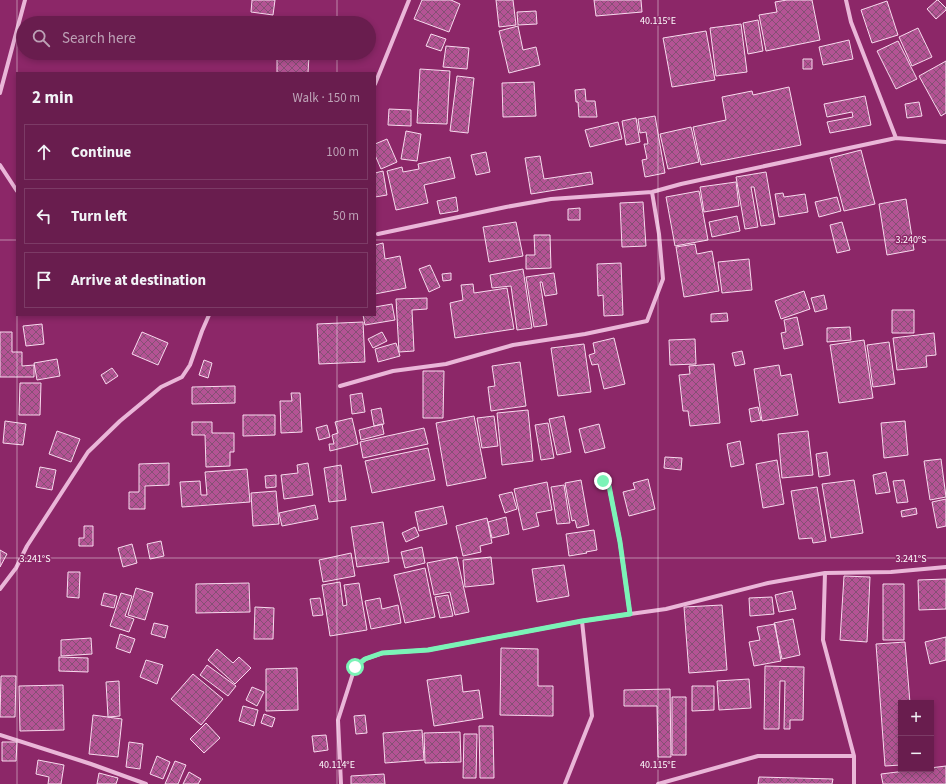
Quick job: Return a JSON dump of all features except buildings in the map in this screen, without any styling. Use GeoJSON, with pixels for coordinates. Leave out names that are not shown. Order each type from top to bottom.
{"type":"FeatureCollection","features":[{"type":"Feature","properties":{"kind":"street"},"geometry":{"type":"LineString","coordinates":[[21,16],[25,0]]}},
{"type":"Feature","properties":{"kind":"street"},"geometry":{"type":"LineString","coordinates":[[376,82],[409,0]]}},
{"type":"Feature","properties":{"kind":"street"},"geometry":{"type":"LineString","coordinates":[[846,0],[851,22],[896,138]]}},
{"type":"Feature","properties":{"kind":"street"},"geometry":{"type":"LineString","coordinates":[[0,93],[16,33]]}},
{"type":"Feature","properties":{"kind":"street"},"geometry":{"type":"LineString","coordinates":[[378,234],[551,199],[652,192],[681,184],[896,138],[946,142]]}},
{"type":"Feature","properties":{"kind":"street"},"geometry":{"type":"LineString","coordinates":[[0,165],[16,189]]}},
{"type":"Feature","properties":{"kind":"street"},"geometry":{"type":"LineString","coordinates":[[340,386],[393,370],[446,364],[513,345],[585,334],[648,321],[662,279],[659,234],[652,192]]}},
{"type":"Feature","properties":{"kind":"street"},"geometry":{"type":"LineString","coordinates":[[0,589],[16,568],[27,546],[88,452],[120,421],[161,387],[182,377],[190,365],[209,316]]}},
{"type":"Feature","properties":{"kind":"street"},"geometry":{"type":"LineString","coordinates":[[603,481],[609,486],[620,542],[630,614]]}},
{"type":"Feature","properties":{"kind":"street"},"geometry":{"type":"LineString","coordinates":[[341,784],[338,720],[355,667],[365,659],[382,653],[428,650],[582,621],[666,609],[768,583],[825,573],[891,572],[946,567]]}},
{"type":"Feature","properties":{"kind":"street"},"geometry":{"type":"LineString","coordinates":[[825,573],[823,640],[854,756],[854,784]]}},
{"type":"Feature","properties":{"kind":"street"},"geometry":{"type":"LineString","coordinates":[[565,784],[592,716],[582,621]]}},
{"type":"Feature","properties":{"kind":"street"},"geometry":{"type":"LineString","coordinates":[[0,735],[91,764],[146,784]]}},
{"type":"Feature","properties":{"kind":"street"},"geometry":{"type":"LineString","coordinates":[[661,784],[758,756],[854,756]]}},
{"type":"Feature","properties":{"kind":"route"},"geometry":{"type":"LineString","coordinates":[[355,667],[365,659],[382,653],[428,650],[582,621],[630,614],[620,542],[609,486],[603,481]]}}]}
